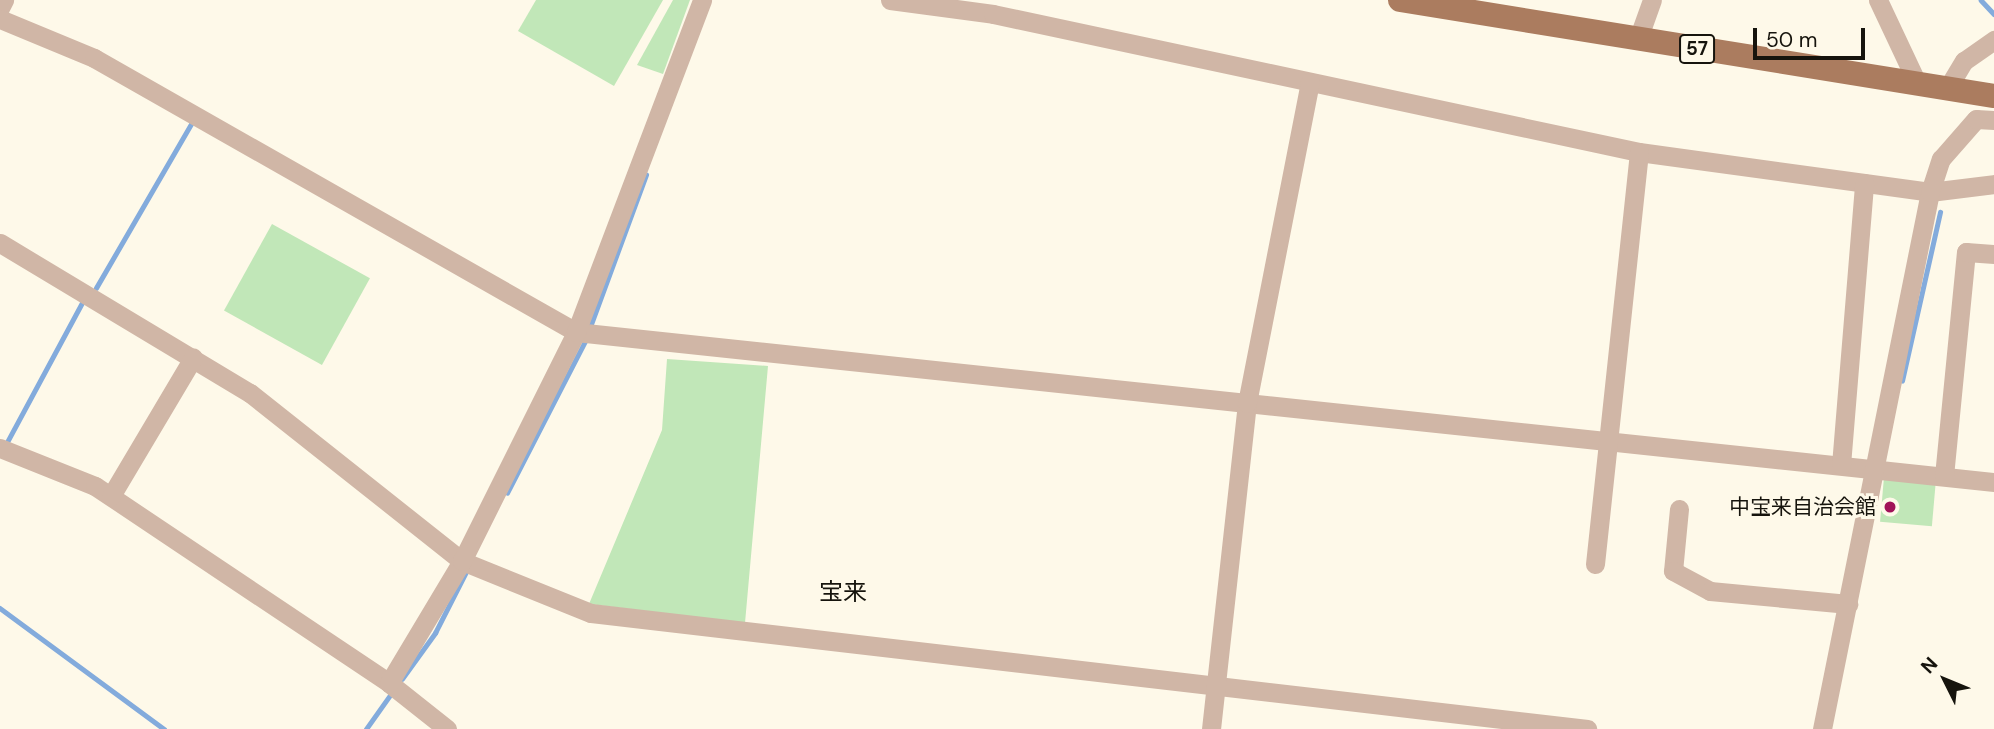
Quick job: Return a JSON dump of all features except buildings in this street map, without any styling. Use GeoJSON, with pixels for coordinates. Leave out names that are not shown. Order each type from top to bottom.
{"type":"FeatureCollection","features":[{"type":"Feature","properties":{"kind":"main road","name":"57"},"geometry":{"type":"LineString","coordinates":[[1408,1],[1994,96]]}},
{"type":"Feature","properties":{"kind":"street"},"geometry":{"type":"LineString","coordinates":[[0,8],[4,0]]}},
{"type":"Feature","properties":{"kind":"street"},"geometry":{"type":"LineString","coordinates":[[389,683],[461,561],[576,332],[702,0]]}},
{"type":"Feature","properties":{"kind":"street"},"geometry":{"type":"LineString","coordinates":[[890,0],[993,15],[1639,152],[1930,192],[1994,184]]}},
{"type":"Feature","properties":{"kind":"street"},"geometry":{"type":"LineString","coordinates":[[1638,39],[1652,0]]}},
{"type":"Feature","properties":{"kind":"street"},"geometry":{"type":"LineString","coordinates":[[1878,0],[1918,85]]}},
{"type":"Feature","properties":{"kind":"street"},"geometry":{"type":"LineString","coordinates":[[0,19],[94,58],[576,332],[1607,444],[1876,468],[1994,482]]}},
{"type":"Feature","properties":{"kind":"street"},"geometry":{"type":"LineString","coordinates":[[1947,89],[1964,61],[1994,40]]}},
{"type":"Feature","properties":{"kind":"street"},"geometry":{"type":"LineString","coordinates":[[1212,729],[1247,403],[1310,82]]}},
{"type":"Feature","properties":{"kind":"street"},"geometry":{"type":"LineString","coordinates":[[1822,729],[1930,192],[1941,159],[1976,119],[1994,120]]}},
{"type":"Feature","properties":{"kind":"street"},"geometry":{"type":"LineString","coordinates":[[1595,565],[1639,152]]}},
{"type":"Feature","properties":{"kind":"street"},"geometry":{"type":"LineString","coordinates":[[1841,465],[1864,183]]}},
{"type":"Feature","properties":{"kind":"street"},"geometry":{"type":"LineString","coordinates":[[0,243],[250,393],[461,561],[591,613],[647,623],[1587,729]]}},
{"type":"Feature","properties":{"kind":"street"},"geometry":{"type":"LineString","coordinates":[[1944,476],[1966,252],[1994,254]]}},
{"type":"Feature","properties":{"kind":"street"},"geometry":{"type":"LineString","coordinates":[[111,496],[194,358]]}},
{"type":"Feature","properties":{"kind":"street"},"geometry":{"type":"LineString","coordinates":[[0,449],[111,496],[389,683],[447,729]]}},
{"type":"Feature","properties":{"kind":"street"},"geometry":{"type":"LineString","coordinates":[[1679,509],[1673,571],[1710,591],[1848,604]]}},
{"type":"Feature","properties":{"kind":"green space"},"geometry":{"type":"Polygon","coordinates":[[[536,0],[663,0],[614,86],[518,31],[536,0]]]}},
{"type":"Feature","properties":{"kind":"green space"},"geometry":{"type":"Polygon","coordinates":[[[673,0],[690,0],[663,74],[637,65],[673,0]]]}},
{"type":"Feature","properties":{"kind":"green space"},"geometry":{"type":"Polygon","coordinates":[[[272,224],[370,278],[322,365],[224,311],[272,224]]]}},
{"type":"Feature","properties":{"kind":"green space"},"geometry":{"type":"Polygon","coordinates":[[[667,359],[768,366],[745,623],[589,604],[662,430],[667,359]]]}},
{"type":"Feature","properties":{"kind":"green space"},"geometry":{"type":"Polygon","coordinates":[[[1884,477],[1936,482],[1932,526],[1880,522],[1884,477]]]}},
{"type":"Feature","properties":{"kind":"waterway"},"geometry":{"type":"LineString","coordinates":[[1981,0],[1994,14]]}},
{"type":"Feature","properties":{"kind":"waterway"},"geometry":{"type":"LineString","coordinates":[[96,288],[191,124]]}},
{"type":"Feature","properties":{"kind":"waterway"},"geometry":{"type":"LineString","coordinates":[[590,327],[646,175]]}},
{"type":"Feature","properties":{"kind":"waterway"},"geometry":{"type":"LineString","coordinates":[[1902,381],[1940,212]]}},
{"type":"Feature","properties":{"kind":"waterway"},"geometry":{"type":"LineString","coordinates":[[6,444],[82,303]]}},
{"type":"Feature","properties":{"kind":"waterway"},"geometry":{"type":"LineString","coordinates":[[507,493],[586,339]]}},
{"type":"Feature","properties":{"kind":"waterway"},"geometry":{"type":"LineString","coordinates":[[402,679],[435,633],[466,572]]}},
{"type":"Feature","properties":{"kind":"waterway"},"geometry":{"type":"LineString","coordinates":[[0,608],[164,729]]}},
{"type":"Feature","properties":{"kind":"waterway"},"geometry":{"type":"LineString","coordinates":[[366,729],[393,691]]}},
{"type":"Feature","properties":{"kind":"place","name":"中宝来自治会館"},"geometry":{"type":"Point","coordinates":[1890,507]}},
{"type":"Feature","properties":{"kind":"district","name":"宝来"},"geometry":{"type":"Point","coordinates":[843,592]}}]}
